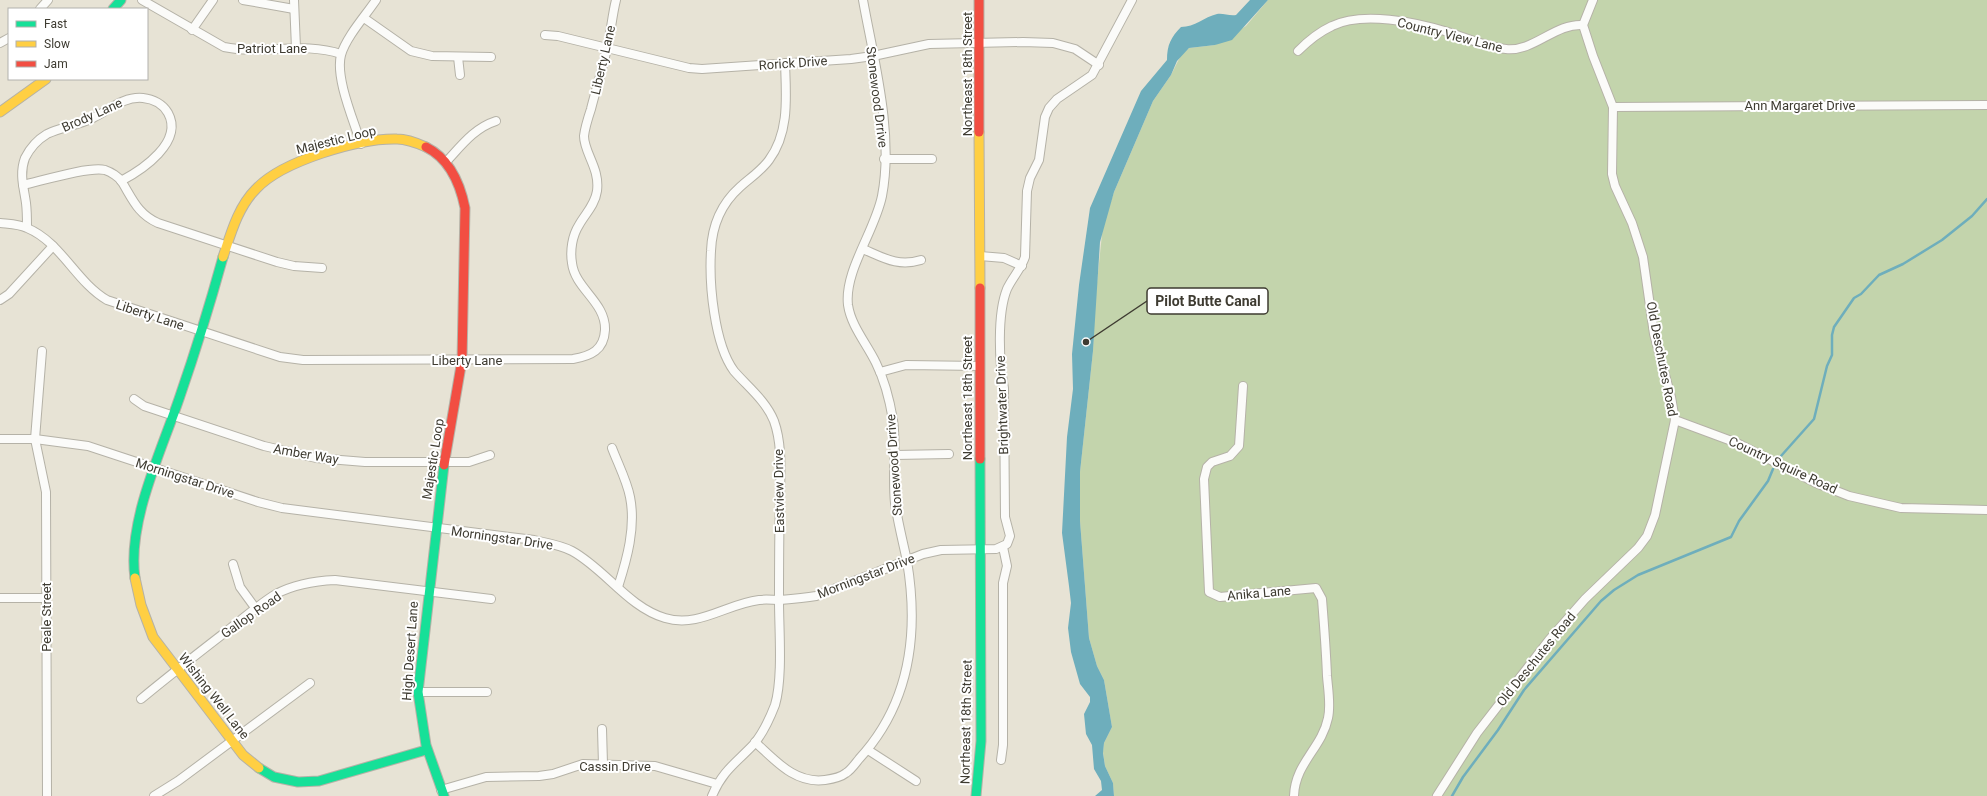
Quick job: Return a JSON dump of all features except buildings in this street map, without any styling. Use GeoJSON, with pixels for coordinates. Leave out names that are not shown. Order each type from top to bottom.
{"type":"FeatureCollection","features":[{"type":"Feature","properties":{"kind":"street"},"geometry":{"type":"LineString","coordinates":[[41,8],[48,0]]}},
{"type":"Feature","properties":{"kind":"street"},"geometry":{"type":"LineString","coordinates":[[114,8],[121,0]]}},
{"type":"Feature","properties":{"kind":"street","name":"Patriot Lane"},"geometry":{"type":"LineString","coordinates":[[142,0],[224,47],[239,50],[296,48],[328,49],[341,54]]}},
{"type":"Feature","properties":{"kind":"street"},"geometry":{"type":"LineString","coordinates":[[192,30],[213,0]]}},
{"type":"Feature","properties":{"kind":"street"},"geometry":{"type":"LineString","coordinates":[[243,0],[294,9]]}},
{"type":"Feature","properties":{"kind":"street"},"geometry":{"type":"LineString","coordinates":[[294,0],[296,48]]}},
{"type":"Feature","properties":{"kind":"street"},"geometry":{"type":"LineString","coordinates":[[360,144],[340,78],[341,54],[376,0]]}},
{"type":"Feature","properties":{"kind":"street","name":"Liberty Lane"},"geometry":{"type":"LineString","coordinates":[[0,223],[27,228],[53,246],[96,294],[107,300],[269,354],[303,360],[573,359],[587,357],[597,351],[603,341],[604,320],[599,308],[575,276],[572,264],[572,249],[573,238],[578,226],[593,204],[597,192],[596,171],[584,137],[607,48],[616,0]]}},
{"type":"Feature","properties":{"kind":"street","name":"Stonewood Drrive"},"geometry":{"type":"LineString","coordinates":[[755,742],[784,768],[798,777],[815,781],[831,779],[847,773],[868,750],[890,714],[906,674],[910,654],[912,629],[911,595],[907,562],[895,500],[893,419],[880,372],[852,320],[848,304],[851,275],[863,249],[882,196],[884,160],[882,116],[863,0]]}},
{"type":"Feature","properties":{"kind":"street","name":"Northeast 18th Street"},"geometry":{"type":"LineString","coordinates":[[976,796],[981,741],[979,0]]}},
{"type":"Feature","properties":{"kind":"street","name":"Brightwater Drive"},"geometry":{"type":"LineString","coordinates":[[1001,760],[1003,745],[1003,583],[1007,566],[1003,547],[1007,544],[1010,536],[1004,517],[1004,388],[1001,373],[1001,312],[1008,287],[1022,266],[1027,248],[1026,191],[1030,178],[1039,160],[1045,117],[1049,108],[1058,99],[1084,83],[1092,75],[1099,65],[1132,0]]}},
{"type":"Feature","properties":{"kind":"street"},"geometry":{"type":"LineString","coordinates":[[1583,25],[1593,0]]}},
{"type":"Feature","properties":{"kind":"street"},"geometry":{"type":"LineString","coordinates":[[364,18],[411,51],[432,56],[491,57]]}},
{"type":"Feature","properties":{"kind":"street","name":"Country View Lane"},"geometry":{"type":"LineString","coordinates":[[1298,51],[1312,38],[1332,26],[1357,19],[1411,24],[1506,49],[1521,48],[1566,27],[1583,25]]}},
{"type":"Feature","properties":{"kind":"street","name":"Old Deschutes Road"},"geometry":{"type":"LineString","coordinates":[[1437,796],[1477,733],[1549,640],[1585,599],[1638,548],[1647,536],[1655,515],[1675,420],[1671,397],[1654,334],[1643,257],[1632,224],[1615,186],[1612,174],[1613,107],[1593,56],[1583,25]]}},
{"type":"Feature","properties":{"kind":"street","name":"Rorick Drive"},"geometry":{"type":"LineString","coordinates":[[545,35],[558,36],[689,68],[702,69],[873,56],[929,44],[979,43],[1053,43],[1075,49],[1099,65]]}},
{"type":"Feature","properties":{"kind":"street"},"geometry":{"type":"LineString","coordinates":[[458,57],[460,75]]}},
{"type":"Feature","properties":{"kind":"street","name":"Eastview Drive"},"geometry":{"type":"LineString","coordinates":[[712,796],[717,784],[726,771],[755,742],[766,726],[775,704],[778,683],[780,457],[778,438],[774,422],[767,408],[733,369],[724,348],[712,300],[710,277],[713,231],[718,217],[730,198],[770,159],[779,142],[784,126],[786,107],[785,63]]}},
{"type":"Feature","properties":{"kind":"street"},"geometry":{"type":"LineString","coordinates":[[0,112],[45,80]]}},
{"type":"Feature","properties":{"kind":"street","name":"Brody Lane"},"geometry":{"type":"LineString","coordinates":[[27,228],[22,172],[29,150],[47,134],[93,118],[130,99],[143,98],[156,102],[165,108],[171,118],[171,130],[168,139],[151,162],[121,181]]}},
{"type":"Feature","properties":{"kind":"street","name":"Ann Margaret Drive"},"geometry":{"type":"LineString","coordinates":[[1613,107],[1987,105]]}},
{"type":"Feature","properties":{"kind":"street"},"geometry":{"type":"LineString","coordinates":[[446,162],[476,130],[496,120]]}},
{"type":"Feature","properties":{"kind":"street","name":"Majestic Loop"},"geometry":{"type":"LineString","coordinates":[[155,468],[201,332],[236,218],[246,200],[258,185],[274,172],[324,153],[360,144],[389,140],[406,140],[435,152],[446,162],[456,176],[463,192],[465,208],[462,360],[444,462],[436,528]]}},
{"type":"Feature","properties":{"kind":"street"},"geometry":{"type":"LineString","coordinates":[[884,160],[932,159]]}},
{"type":"Feature","properties":{"kind":"street"},"geometry":{"type":"LineString","coordinates":[[23,185],[94,169],[104,170],[114,174],[121,181],[129,197],[148,218],[277,262],[294,266],[322,268]]}},
{"type":"Feature","properties":{"kind":"street"},"geometry":{"type":"LineString","coordinates":[[0,300],[9,294],[53,246]]}},
{"type":"Feature","properties":{"kind":"street"},"geometry":{"type":"LineString","coordinates":[[863,249],[891,261],[903,263],[921,260]]}},
{"type":"Feature","properties":{"kind":"street"},"geometry":{"type":"LineString","coordinates":[[980,256],[1004,258],[1022,266]]}},
{"type":"Feature","properties":{"kind":"street","name":"Peale Street"},"geometry":{"type":"LineString","coordinates":[[42,351],[36,439],[46,492],[47,796]]}},
{"type":"Feature","properties":{"kind":"street"},"geometry":{"type":"LineString","coordinates":[[880,372],[906,365],[980,366]]}},
{"type":"Feature","properties":{"kind":"street","name":"Anika Lane"},"geometry":{"type":"LineString","coordinates":[[1243,386],[1239,446],[1230,456],[1212,462],[1207,467],[1204,479],[1209,592],[1220,597],[1316,588],[1322,599],[1329,700],[1328,718],[1323,734],[1300,770],[1295,786],[1294,796]]}},
{"type":"Feature","properties":{"kind":"street","name":"Amber Way"},"geometry":{"type":"LineString","coordinates":[[134,399],[144,406],[264,446],[316,458],[365,462],[469,462],[490,455]]}},
{"type":"Feature","properties":{"kind":"street","name":"Country Squire Road"},"geometry":{"type":"LineString","coordinates":[[1675,420],[1737,442],[1816,483],[1849,496],[1901,508],[1987,510]]}},
{"type":"Feature","properties":{"kind":"street","name":"Morningstar Drive"},"geometry":{"type":"LineString","coordinates":[[0,439],[36,439],[88,446],[282,508],[534,540],[555,544],[571,550],[585,559],[618,587],[654,614],[682,621],[711,616],[744,603],[760,600],[779,600],[816,596],[907,562],[923,554],[941,550],[980,548]]}},
{"type":"Feature","properties":{"kind":"street"},"geometry":{"type":"LineString","coordinates":[[612,448],[630,496],[632,514],[631,536],[618,587]]}},
{"type":"Feature","properties":{"kind":"street"},"geometry":{"type":"LineString","coordinates":[[895,455],[949,454]]}},
{"type":"Feature","properties":{"kind":"street","name":"Wishing Well Lane"},"geometry":{"type":"LineString","coordinates":[[155,468],[135,531],[133,568],[136,592],[143,615],[153,637],[243,755],[257,767],[274,777],[298,782],[319,781],[426,750]]}},
{"type":"Feature","properties":{"kind":"street","name":"High Desert Lane"},"geometry":{"type":"LineString","coordinates":[[436,528],[418,692],[420,721],[426,750],[442,793]]}},
{"type":"Feature","properties":{"kind":"street"},"geometry":{"type":"LineString","coordinates":[[980,548],[996,549],[1003,547]]}},
{"type":"Feature","properties":{"kind":"street"},"geometry":{"type":"LineString","coordinates":[[233,564],[240,587],[256,609]]}},
{"type":"Feature","properties":{"kind":"street","name":"Gallop Road"},"geometry":{"type":"LineString","coordinates":[[141,699],[177,669],[276,594],[296,586],[315,581],[356,582],[491,599]]}},
{"type":"Feature","properties":{"kind":"street"},"geometry":{"type":"LineString","coordinates":[[0,598],[46,598]]}},
{"type":"Feature","properties":{"kind":"street"},"geometry":{"type":"LineString","coordinates":[[154,796],[178,781],[310,683]]}},
{"type":"Feature","properties":{"kind":"street"},"geometry":{"type":"LineString","coordinates":[[418,692],[487,692]]}},
{"type":"Feature","properties":{"kind":"street"},"geometry":{"type":"LineString","coordinates":[[602,729],[603,764]]}},
{"type":"Feature","properties":{"kind":"street"},"geometry":{"type":"LineString","coordinates":[[868,750],[916,781]]}},
{"type":"Feature","properties":{"kind":"street","name":"Cassin Drive"},"geometry":{"type":"LineString","coordinates":[[442,793],[486,777],[539,776],[553,774],[583,764],[655,766],[717,784]]}},
{"type":"Feature","properties":{"kind":"green space"},"geometry":{"type":"Polygon","coordinates":[[[1268,0],[1987,0],[1987,796],[1114,796],[1113,783],[1105,766],[1103,752],[1104,743],[1112,727],[1104,680],[1097,666],[1089,638],[1080,521],[1080,472],[1093,351],[1095,302],[1103,225],[1114,192],[1153,101],[1171,75],[1181,55],[1189,48],[1215,45],[1246,26],[1268,0]]]}},
{"type":"Feature","properties":{"kind":"water"},"geometry":{"type":"Polygon","coordinates":[[[1250,0],[1268,0],[1232,40],[1215,45],[1189,48],[1177,61],[1171,75],[1153,101],[1114,192],[1100,242],[1093,351],[1080,472],[1080,521],[1089,638],[1097,666],[1104,680],[1112,727],[1104,743],[1103,753],[1105,766],[1113,783],[1114,796],[1095,796],[1102,790],[1101,781],[1094,769],[1092,745],[1086,734],[1084,714],[1090,702],[1090,697],[1080,684],[1071,652],[1068,628],[1071,603],[1062,533],[1067,437],[1073,389],[1072,354],[1079,285],[1090,208],[1141,91],[1167,60],[1170,42],[1175,34],[1181,27],[1186,27],[1212,15],[1236,15],[1250,0]]]}},
{"type":"Feature","properties":{"kind":"waterway"},"geometry":{"type":"LineString","coordinates":[[1781,456],[1814,419],[1827,366],[1832,355],[1832,335],[1834,327],[1854,298],[1861,294],[1879,275],[1903,264],[1942,240],[1972,216],[1987,199]]}},
{"type":"Feature","properties":{"kind":"waterway"},"geometry":{"type":"LineString","coordinates":[[1452,796],[1463,777],[1498,730],[1524,690],[1601,601],[1614,590],[1638,575],[1731,537],[1739,521],[1768,481],[1773,469]]}},
{"type":"Feature","properties":{"kind":"traffic: fast"},"geometry":{"type":"LineString","coordinates":[[114,8],[121,0]]}},
{"type":"Feature","properties":{"kind":"traffic: fast"},"geometry":{"type":"LineString","coordinates":[[135,578],[134,556],[136,533],[141,510],[156,462],[192,361],[223,257]]}},
{"type":"Feature","properties":{"kind":"traffic: fast"},"geometry":{"type":"LineString","coordinates":[[976,796],[981,741],[980,459]]}},
{"type":"Feature","properties":{"kind":"traffic: fast"},"geometry":{"type":"LineString","coordinates":[[444,465],[418,692],[426,745],[444,796]]}},
{"type":"Feature","properties":{"kind":"traffic: fast"},"geometry":{"type":"LineString","coordinates":[[259,768],[274,777],[298,782],[319,781],[426,750]]}},
{"type":"Feature","properties":{"kind":"traffic: slow"},"geometry":{"type":"LineString","coordinates":[[0,112],[45,80]]}},
{"type":"Feature","properties":{"kind":"traffic: slow"},"geometry":{"type":"LineString","coordinates":[[979,132],[980,288]]}},
{"type":"Feature","properties":{"kind":"traffic: slow"},"geometry":{"type":"LineString","coordinates":[[223,257],[244,204],[256,189],[284,169],[322,153],[363,142],[401,139],[426,147]]}},
{"type":"Feature","properties":{"kind":"traffic: slow"},"geometry":{"type":"LineString","coordinates":[[135,578],[141,605],[153,637],[243,755],[259,768]]}},
{"type":"Feature","properties":{"kind":"traffic: jam"},"geometry":{"type":"LineString","coordinates":[[979,0],[979,132]]}},
{"type":"Feature","properties":{"kind":"traffic: jam"},"geometry":{"type":"LineString","coordinates":[[426,147],[442,158],[448,165],[457,181],[465,208],[462,360],[444,465]]}},
{"type":"Feature","properties":{"kind":"traffic: jam"},"geometry":{"type":"LineString","coordinates":[[980,288],[980,459]]}},
{"type":"Feature","properties":{"kind":"place","name":"Pilot Butte Canal"},"geometry":{"type":"Point","coordinates":[1086,342]}}]}
